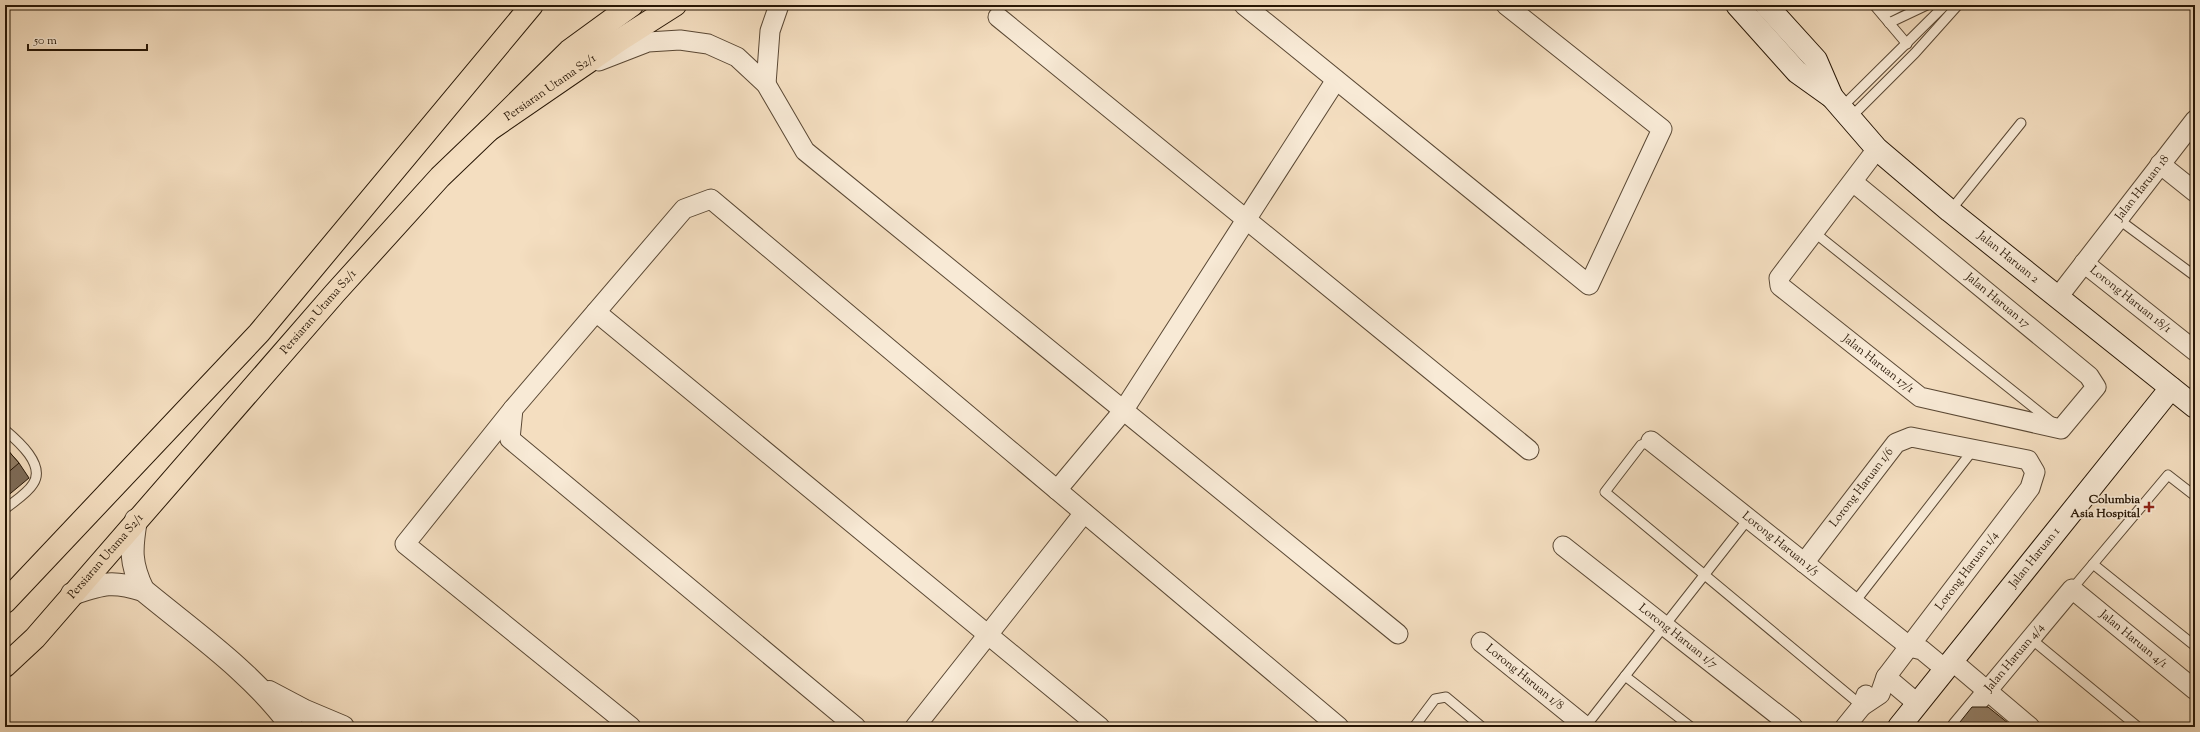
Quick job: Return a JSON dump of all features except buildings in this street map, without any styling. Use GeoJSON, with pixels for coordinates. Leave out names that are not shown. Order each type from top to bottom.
{"type":"FeatureCollection","features":[{"type":"Feature","properties":{"kind":"main road"},"geometry":{"type":"LineString","coordinates":[[5,602],[14,586],[259,333],[532,5]]}},
{"type":"Feature","properties":{"kind":"main road"},"geometry":{"type":"LineString","coordinates":[[489,130],[569,51],[632,5]]}},
{"type":"Feature","properties":{"kind":"main road","name":"Persiaran Utama S2/1"},"geometry":{"type":"LineString","coordinates":[[5,666],[35,638],[136,520],[440,177],[489,130],[620,40],[675,5]]}},
{"type":"Feature","properties":{"kind":"main road","name":"Jalan Haruan 2"},"geometry":{"type":"LineString","coordinates":[[1737,5],[1797,72],[1841,108],[1877,149],[1950,211],[2195,406]]}},
{"type":"Feature","properties":{"kind":"main road","name":"Jalan Haruan 2"},"geometry":{"type":"LineString","coordinates":[[1774,10],[1816,60],[1841,108]]}},
{"type":"Feature","properties":{"kind":"main road","name":"Jalan Haruan 1"},"geometry":{"type":"LineString","coordinates":[[1899,727],[2171,388]]}},
{"type":"Feature","properties":{"kind":"main road"},"geometry":{"type":"LineString","coordinates":[[136,520],[132,560],[134,572],[143,590]]}},
{"type":"Feature","properties":{"kind":"main road"},"geometry":{"type":"LineString","coordinates":[[72,594],[110,583],[124,584],[143,590],[258,685],[276,704],[292,727]]}},
{"type":"Feature","properties":{"kind":"main road"},"geometry":{"type":"LineString","coordinates":[[5,680],[35,638]]}},
{"type":"Feature","properties":{"kind":"main road"},"geometry":{"type":"LineString","coordinates":[[258,685],[293,705],[343,727]]}},
{"type":"Feature","properties":{"kind":"street"},"geometry":{"type":"LineString","coordinates":[[766,84],[770,31],[779,5]]}},
{"type":"Feature","properties":{"kind":"street"},"geometry":{"type":"LineString","coordinates":[[1244,5],[1589,285],[1662,129],[1506,5]]}},
{"type":"Feature","properties":{"kind":"street"},"geometry":{"type":"LineString","coordinates":[[998,17],[1529,450]]}},
{"type":"Feature","properties":{"kind":"street"},"geometry":{"type":"LineString","coordinates":[[581,67],[648,42],[680,40],[708,44],[737,57],[766,84],[805,151],[1398,634]]}},
{"type":"Feature","properties":{"kind":"street"},"geometry":{"type":"LineString","coordinates":[[1057,490],[1123,410],[1336,80]]}},
{"type":"Feature","properties":{"kind":"street","name":"Jalan Haruan 18"},"geometry":{"type":"LineString","coordinates":[[2058,297],[2195,120]]}},
{"type":"Feature","properties":{"kind":"street"},"geometry":{"type":"LineString","coordinates":[[1814,233],[1877,149]]}},
{"type":"Feature","properties":{"kind":"street"},"geometry":{"type":"LineString","coordinates":[[2160,164],[2195,192]]}},
{"type":"Feature","properties":{"kind":"street","name":"Jalan Haruan 17"},"geometry":{"type":"LineString","coordinates":[[1853,182],[2089,376],[2096,387],[2061,429]]}},
{"type":"Feature","properties":{"kind":"street"},"geometry":{"type":"LineString","coordinates":[[630,727],[405,544],[513,409],[684,209],[711,199],[1339,727]]}},
{"type":"Feature","properties":{"kind":"street","name":"Jalan Haruan 17/1"},"geometry":{"type":"LineString","coordinates":[[1814,233],[1779,278],[1780,286],[1920,397],[2061,429]]}},
{"type":"Feature","properties":{"kind":"street","name":"Lorong Haruan 18/1"},"geometry":{"type":"LineString","coordinates":[[2087,259],[2195,351]]}},
{"type":"Feature","properties":{"kind":"street"},"geometry":{"type":"LineString","coordinates":[[596,312],[1100,727]]}},
{"type":"Feature","properties":{"kind":"street"},"geometry":{"type":"LineString","coordinates":[[513,409],[510,439],[856,727]]}},
{"type":"Feature","properties":{"kind":"street","name":"Lorong Haruan 1/6"},"geometry":{"type":"LineString","coordinates":[[1804,563],[1896,443],[1911,438],[2028,460]]}},
{"type":"Feature","properties":{"kind":"street","name":"Lorong Haruan 1/5"},"geometry":{"type":"LineString","coordinates":[[1651,441],[1910,647],[1914,659],[1945,670],[1986,691],[2030,727]]}},
{"type":"Feature","properties":{"kind":"street","name":"Lorong Haruan 1/4"},"geometry":{"type":"LineString","coordinates":[[1845,727],[1862,706],[1880,694],[1886,677],[2030,488],[2035,472],[2028,460]]}},
{"type":"Feature","properties":{"kind":"street"},"geometry":{"type":"LineString","coordinates":[[915,727],[1084,513]]}},
{"type":"Feature","properties":{"kind":"street","name":"Lorong Haruan 1/7"},"geometry":{"type":"LineString","coordinates":[[1562,546],[1794,727]]}},
{"type":"Feature","properties":{"kind":"street","name":"Jalan Haruan 4/4"},"geometry":{"type":"LineString","coordinates":[[1957,727],[2072,589]]}},
{"type":"Feature","properties":{"kind":"street","name":"Jalan Haruan 4/1"},"geometry":{"type":"LineString","coordinates":[[2072,589],[2195,690]]}},
{"type":"Feature","properties":{"kind":"street","name":"Lorong Haruan 1/8"},"geometry":{"type":"LineString","coordinates":[[1481,642],[1586,727]]}},
{"type":"Feature","properties":{"kind":"street"},"geometry":{"type":"LineString","coordinates":[[1886,677],[1918,704]]}},
{"type":"Feature","properties":{"kind":"lane"},"geometry":{"type":"LineString","coordinates":[[1874,5],[1907,44]]}},
{"type":"Feature","properties":{"kind":"lane"},"geometry":{"type":"LineString","coordinates":[[1883,15],[1903,5]]}},
{"type":"Feature","properties":{"kind":"lane"},"geometry":{"type":"LineString","coordinates":[[1889,23],[1927,5]]}},
{"type":"Feature","properties":{"kind":"lane"},"geometry":{"type":"LineString","coordinates":[[1841,108],[1945,5]]}},
{"type":"Feature","properties":{"kind":"lane"},"geometry":{"type":"LineString","coordinates":[[1841,108],[1915,53],[1958,5]]}},
{"type":"Feature","properties":{"kind":"lane"},"geometry":{"type":"LineString","coordinates":[[1950,211],[2021,123]]}},
{"type":"Feature","properties":{"kind":"lane"},"geometry":{"type":"LineString","coordinates":[[2118,219],[2195,276]]}},
{"type":"Feature","properties":{"kind":"lane"},"geometry":{"type":"LineString","coordinates":[[1814,233],[2061,429]]}},
{"type":"Feature","properties":{"kind":"lane"},"geometry":{"type":"LineString","coordinates":[[5,430],[24,447],[33,461],[36,474],[33,484],[5,510]]}},
{"type":"Feature","properties":{"kind":"lane"},"geometry":{"type":"LineString","coordinates":[[1651,441],[1641,446],[1605,492],[1706,574],[1862,706]]}},
{"type":"Feature","properties":{"kind":"lane"},"geometry":{"type":"LineString","coordinates":[[1854,603],[1973,450]]}},
{"type":"Feature","properties":{"kind":"lane"},"geometry":{"type":"LineString","coordinates":[[2072,589],[2168,475],[2195,496]]}},
{"type":"Feature","properties":{"kind":"lane"},"geometry":{"type":"LineString","coordinates":[[1586,727],[1748,518]]}},
{"type":"Feature","properties":{"kind":"lane"},"geometry":{"type":"LineString","coordinates":[[2093,564],[2195,646]]}},
{"type":"Feature","properties":{"kind":"lane"},"geometry":{"type":"LineString","coordinates":[[2030,638],[2138,727]]}},
{"type":"Feature","properties":{"kind":"lane"},"geometry":{"type":"LineString","coordinates":[[1625,676],[1691,727]]}},
{"type":"Feature","properties":{"kind":"lane"},"geometry":{"type":"LineString","coordinates":[[1414,727],[1435,699],[1446,697],[1482,727]]}},
{"type":"Feature","properties":{"kind":"place","name":"Columbia Asia Hospital"},"geometry":{"type":"Point","coordinates":[2149,507]}}]}
